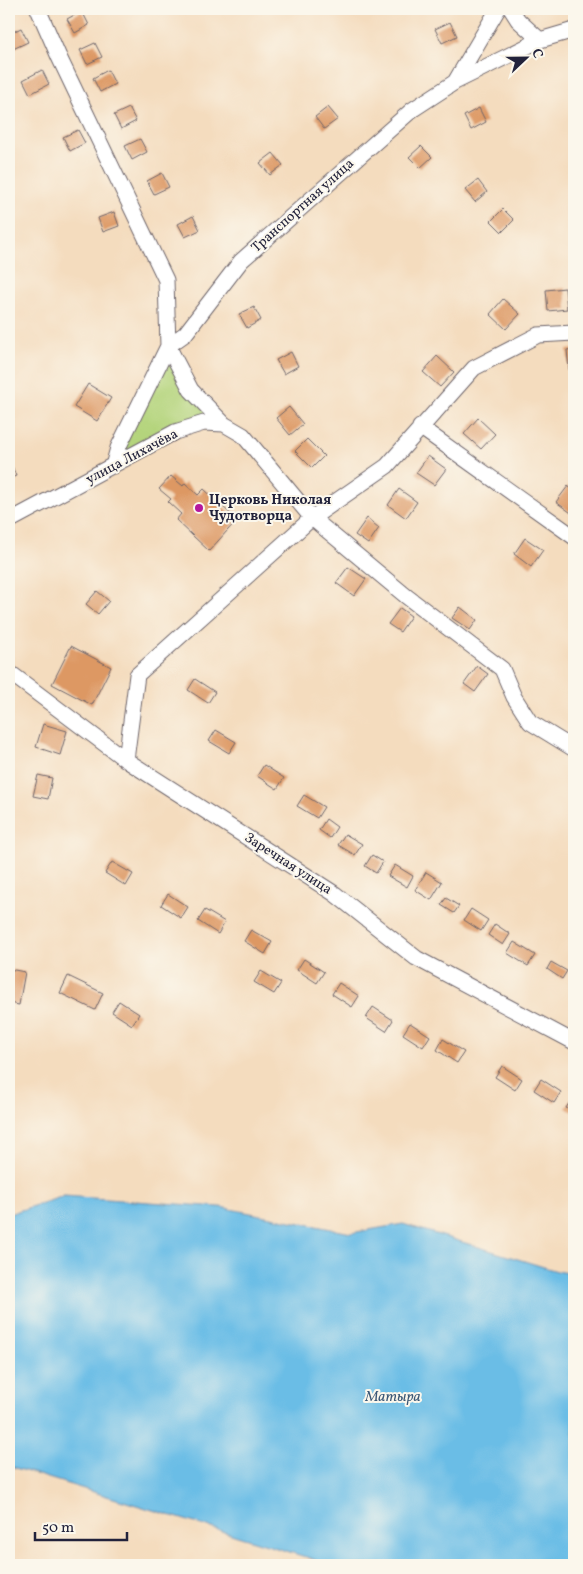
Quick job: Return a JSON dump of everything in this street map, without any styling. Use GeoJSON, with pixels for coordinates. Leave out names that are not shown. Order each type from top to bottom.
{"type":"FeatureCollection","features":[{"type":"Feature","properties":{"kind":"street","name":"Транспортная улица"},"geometry":{"type":"LineString","coordinates":[[38,9],[59,57],[166,280],[168,346],[191,390],[224,424]]}},
{"type":"Feature","properties":{"kind":"street"},"geometry":{"type":"LineString","coordinates":[[455,82],[498,9]]}},
{"type":"Feature","properties":{"kind":"street"},"geometry":{"type":"LineString","coordinates":[[511,9],[518,20],[540,40]]}},
{"type":"Feature","properties":{"kind":"street","name":"Транспортная улица"},"geometry":{"type":"LineString","coordinates":[[113,466],[118,448],[168,346],[185,334],[241,261],[412,110],[455,82],[540,40],[574,30]]}},
{"type":"Feature","properties":{"kind":"street"},"geometry":{"type":"LineString","coordinates":[[126,760],[137,674],[312,518],[387,466],[474,368],[538,335],[574,333]]}},
{"type":"Feature","properties":{"kind":"street","name":"улица Лихачёва"},"geometry":{"type":"LineString","coordinates":[[9,522],[175,432],[204,423],[224,424]]}},
{"type":"Feature","properties":{"kind":"street"},"geometry":{"type":"LineString","coordinates":[[224,424],[243,436],[312,518],[406,596],[502,669],[514,697],[530,722],[574,749]]}},
{"type":"Feature","properties":{"kind":"street"},"geometry":{"type":"LineString","coordinates":[[420,427],[574,538]]}},
{"type":"Feature","properties":{"kind":"street","name":"Заречная улица"},"geometry":{"type":"LineString","coordinates":[[9,672],[126,760],[335,894],[416,958],[574,1042]]}},
{"type":"Feature","properties":{"kind":"green space"},"geometry":{"type":"Polygon","coordinates":[[[167,357],[209,416],[125,456],[122,450],[167,357]]]}},
{"type":"Feature","properties":{"kind":"water","name":"Матыра"},"geometry":{"type":"Polygon","coordinates":[[[64,1196],[220,1207],[351,1233],[403,1224],[557,1271],[574,1274],[574,1565],[332,1565],[9,1466],[9,1214],[64,1196]]]}},
{"type":"Feature","properties":{"kind":"building"},"geometry":{"type":"Polygon","coordinates":[[[82,11],[89,25],[75,33],[67,19],[82,11]]]}},
{"type":"Feature","properties":{"kind":"building"},"geometry":{"type":"Polygon","coordinates":[[[450,22],[457,36],[442,43],[435,29],[450,22]]]}},
{"type":"Feature","properties":{"kind":"building"},"geometry":{"type":"Polygon","coordinates":[[[21,28],[28,42],[13,49],[9,40],[9,34],[21,28]]]}},
{"type":"Feature","properties":{"kind":"building"},"geometry":{"type":"Polygon","coordinates":[[[95,43],[102,57],[87,64],[80,50],[95,43]]]}},
{"type":"Feature","properties":{"kind":"building"},"geometry":{"type":"Polygon","coordinates":[[[42,70],[49,84],[30,94],[23,80],[42,70]]]}},
{"type":"Feature","properties":{"kind":"building"},"geometry":{"type":"Polygon","coordinates":[[[108,70],[115,84],[100,92],[93,78],[108,70]]]}},
{"type":"Feature","properties":{"kind":"building"},"geometry":{"type":"Polygon","coordinates":[[[328,107],[338,119],[324,129],[315,117],[328,107]]]}},
{"type":"Feature","properties":{"kind":"building"},"geometry":{"type":"Polygon","coordinates":[[[129,108],[136,121],[121,129],[114,115],[129,108]]]}},
{"type":"Feature","properties":{"kind":"building"},"geometry":{"type":"Polygon","coordinates":[[[479,108],[486,122],[471,130],[464,116],[479,108]]]}},
{"type":"Feature","properties":{"kind":"building"},"geometry":{"type":"Polygon","coordinates":[[[78,130],[85,143],[70,151],[63,137],[78,130]]]}},
{"type":"Feature","properties":{"kind":"building"},"geometry":{"type":"Polygon","coordinates":[[[140,139],[147,152],[132,160],[125,146],[140,139]]]}},
{"type":"Feature","properties":{"kind":"building"},"geometry":{"type":"Polygon","coordinates":[[[421,146],[432,157],[420,168],[409,157],[421,146]]]}},
{"type":"Feature","properties":{"kind":"building"},"geometry":{"type":"Polygon","coordinates":[[[273,153],[283,165],[270,175],[260,163],[273,153]]]}},
{"type":"Feature","properties":{"kind":"building"},"geometry":{"type":"Polygon","coordinates":[[[162,173],[169,187],[154,194],[147,181],[162,173]]]}},
{"type":"Feature","properties":{"kind":"building"},"geometry":{"type":"Polygon","coordinates":[[[478,180],[487,192],[475,202],[465,190],[478,180]]]}},
{"type":"Feature","properties":{"kind":"building"},"geometry":{"type":"Polygon","coordinates":[[[503,209],[514,220],[502,232],[491,221],[503,209]]]}},
{"type":"Feature","properties":{"kind":"building"},"geometry":{"type":"Polygon","coordinates":[[[114,212],[119,226],[103,232],[98,218],[114,212]]]}},
{"type":"Feature","properties":{"kind":"building"},"geometry":{"type":"Polygon","coordinates":[[[193,216],[200,230],[185,237],[178,224],[193,216]]]}},
{"type":"Feature","properties":{"kind":"building"},"geometry":{"type":"Polygon","coordinates":[[[565,288],[567,309],[548,311],[546,290],[565,288]]]}},
{"type":"Feature","properties":{"kind":"building"},"geometry":{"type":"Polygon","coordinates":[[[503,299],[520,314],[506,329],[490,314],[503,299]]]}},
{"type":"Feature","properties":{"kind":"building"},"geometry":{"type":"Polygon","coordinates":[[[254,307],[261,320],[247,328],[239,314],[254,307]]]}},
{"type":"Feature","properties":{"kind":"building"},"geometry":{"type":"Polygon","coordinates":[[[574,349],[574,370],[569,370],[567,350],[574,349]]]}},
{"type":"Feature","properties":{"kind":"building"},"geometry":{"type":"Polygon","coordinates":[[[291,352],[298,366],[284,374],[276,360],[291,352]]]}},
{"type":"Feature","properties":{"kind":"building"},"geometry":{"type":"Polygon","coordinates":[[[437,356],[454,372],[440,387],[423,372],[437,356]]]}},
{"type":"Feature","properties":{"kind":"building"},"geometry":{"type":"Polygon","coordinates":[[[88,384],[111,398],[97,421],[74,407],[88,384]]]}},
{"type":"Feature","properties":{"kind":"building"},"geometry":{"type":"Polygon","coordinates":[[[289,407],[303,424],[290,435],[276,418],[289,407]]]}},
{"type":"Feature","properties":{"kind":"building"},"geometry":{"type":"Polygon","coordinates":[[[478,418],[495,434],[481,449],[464,434],[478,418]]]}},
{"type":"Feature","properties":{"kind":"building"},"geometry":{"type":"Polygon","coordinates":[[[307,439],[324,456],[312,468],[295,451],[307,439]]]}},
{"type":"Feature","properties":{"kind":"building"},"geometry":{"type":"Polygon","coordinates":[[[428,456],[446,469],[434,485],[416,473],[428,456]]]}},
{"type":"Feature","properties":{"kind":"building"},"geometry":{"type":"Polygon","coordinates":[[[9,458],[16,476],[9,479],[9,458]]]}},
{"type":"Feature","properties":{"kind":"building","name":"Церковь Николая Чудотворца"},"geometry":{"type":"Polygon","coordinates":[[[171,476],[183,486],[185,483],[198,495],[204,489],[237,520],[209,551],[176,520],[181,514],[168,502],[171,499],[159,489],[171,476]]]}},
{"type":"Feature","properties":{"kind":"building"},"geometry":{"type":"Polygon","coordinates":[[[568,486],[574,491],[574,515],[556,502],[568,486]]]}},
{"type":"Feature","properties":{"kind":"building"},"geometry":{"type":"Polygon","coordinates":[[[399,489],[417,502],[406,518],[388,505],[399,489]]]}},
{"type":"Feature","properties":{"kind":"building"},"geometry":{"type":"Polygon","coordinates":[[[367,518],[379,528],[368,544],[355,535],[367,518]]]}},
{"type":"Feature","properties":{"kind":"building"},"geometry":{"type":"Polygon","coordinates":[[[525,538],[543,550],[531,567],[514,554],[525,538]]]}},
{"type":"Feature","properties":{"kind":"building"},"geometry":{"type":"Polygon","coordinates":[[[348,567],[366,579],[354,596],[336,583],[348,567]]]}},
{"type":"Feature","properties":{"kind":"building"},"geometry":{"type":"Polygon","coordinates":[[[97,591],[109,601],[98,614],[86,604],[97,591]]]}},
{"type":"Feature","properties":{"kind":"building"},"geometry":{"type":"Polygon","coordinates":[[[460,607],[477,620],[470,630],[452,618],[460,607]]]}},
{"type":"Feature","properties":{"kind":"building"},"geometry":{"type":"Polygon","coordinates":[[[400,608],[411,616],[400,632],[388,624],[400,608]]]}},
{"type":"Feature","properties":{"kind":"building"},"geometry":{"type":"Polygon","coordinates":[[[71,646],[111,667],[92,705],[52,684],[71,646]]]}},
{"type":"Feature","properties":{"kind":"building"},"geometry":{"type":"Polygon","coordinates":[[[477,666],[488,674],[475,692],[464,684],[477,666]]]}},
{"type":"Feature","properties":{"kind":"building"},"geometry":{"type":"Polygon","coordinates":[[[195,679],[215,692],[208,703],[188,690],[195,679]]]}},
{"type":"Feature","properties":{"kind":"building"},"geometry":{"type":"Polygon","coordinates":[[[43,724],[67,731],[60,755],[36,747],[43,724]]]}},
{"type":"Feature","properties":{"kind":"building"},"geometry":{"type":"Polygon","coordinates":[[[216,730],[236,742],[229,753],[209,741],[216,730]]]}},
{"type":"Feature","properties":{"kind":"building"},"geometry":{"type":"Polygon","coordinates":[[[264,765],[284,778],[277,789],[257,776],[264,765]]]}},
{"type":"Feature","properties":{"kind":"building"},"geometry":{"type":"Polygon","coordinates":[[[38,775],[52,778],[48,799],[33,796],[38,775]]]}},
{"type":"Feature","properties":{"kind":"building"},"geometry":{"type":"Polygon","coordinates":[[[304,795],[324,807],[317,818],[297,806],[304,795]]]}},
{"type":"Feature","properties":{"kind":"building"},"geometry":{"type":"Polygon","coordinates":[[[326,819],[337,827],[330,838],[319,830],[326,819]]]}},
{"type":"Feature","properties":{"kind":"building"},"geometry":{"type":"Polygon","coordinates":[[[345,834],[362,844],[355,855],[338,845],[345,834]]]}},
{"type":"Feature","properties":{"kind":"building"},"geometry":{"type":"Polygon","coordinates":[[[372,855],[383,862],[376,873],[365,866],[372,855]]]}},
{"type":"Feature","properties":{"kind":"building"},"geometry":{"type":"Polygon","coordinates":[[[112,862],[133,874],[126,886],[105,873],[112,862]]]}},
{"type":"Feature","properties":{"kind":"building"},"geometry":{"type":"Polygon","coordinates":[[[395,865],[413,876],[407,887],[388,876],[395,865]]]}},
{"type":"Feature","properties":{"kind":"building"},"geometry":{"type":"Polygon","coordinates":[[[426,872],[442,882],[431,900],[415,890],[426,872]]]}},
{"type":"Feature","properties":{"kind":"building"},"geometry":{"type":"Polygon","coordinates":[[[168,894],[188,907],[181,918],[161,905],[168,894]]]}},
{"type":"Feature","properties":{"kind":"building"},"geometry":{"type":"Polygon","coordinates":[[[446,898],[459,906],[454,913],[441,905],[446,898]]]}},
{"type":"Feature","properties":{"kind":"building"},"geometry":{"type":"Polygon","coordinates":[[[471,909],[488,920],[481,931],[464,920],[471,909]]]}},
{"type":"Feature","properties":{"kind":"building"},"geometry":{"type":"Polygon","coordinates":[[[205,910],[225,922],[218,934],[198,921],[205,910]]]}},
{"type":"Feature","properties":{"kind":"building"},"geometry":{"type":"Polygon","coordinates":[[[495,924],[510,934],[503,945],[488,935],[495,924]]]}},
{"type":"Feature","properties":{"kind":"building"},"geometry":{"type":"Polygon","coordinates":[[[251,930],[272,942],[265,954],[244,941],[251,930]]]}},
{"type":"Feature","properties":{"kind":"building"},"geometry":{"type":"Polygon","coordinates":[[[514,942],[535,955],[528,966],[507,953],[514,942]]]}},
{"type":"Feature","properties":{"kind":"building"},"geometry":{"type":"Polygon","coordinates":[[[304,959],[324,972],[317,983],[297,970],[304,959]]]}},
{"type":"Feature","properties":{"kind":"building"},"geometry":{"type":"Polygon","coordinates":[[[551,962],[567,971],[562,979],[547,969],[551,962]]]}},
{"type":"Feature","properties":{"kind":"building"},"geometry":{"type":"Polygon","coordinates":[[[9,969],[25,972],[19,1005],[9,1003],[9,969]]]}},
{"type":"Feature","properties":{"kind":"building"},"geometry":{"type":"Polygon","coordinates":[[[261,971],[281,983],[274,994],[254,982],[261,971]]]}},
{"type":"Feature","properties":{"kind":"building"},"geometry":{"type":"Polygon","coordinates":[[[68,976],[103,993],[95,1010],[60,993],[68,976]]]}},
{"type":"Feature","properties":{"kind":"building"},"geometry":{"type":"Polygon","coordinates":[[[339,983],[359,996],[352,1007],[332,994],[339,983]]]}},
{"type":"Feature","properties":{"kind":"building"},"geometry":{"type":"Polygon","coordinates":[[[119,1001],[139,1014],[132,1025],[112,1012],[119,1001]]]}},
{"type":"Feature","properties":{"kind":"building"},"geometry":{"type":"Polygon","coordinates":[[[373,1007],[393,1020],[386,1031],[366,1018],[373,1007]]]}},
{"type":"Feature","properties":{"kind":"building"},"geometry":{"type":"Polygon","coordinates":[[[410,1023],[430,1036],[423,1047],[403,1034],[410,1023]]]}},
{"type":"Feature","properties":{"kind":"building"},"geometry":{"type":"Polygon","coordinates":[[[443,1039],[464,1052],[457,1063],[437,1050],[443,1039]]]}},
{"type":"Feature","properties":{"kind":"building"},"geometry":{"type":"Polygon","coordinates":[[[502,1066],[522,1079],[515,1090],[495,1077],[502,1066]]]}},
{"type":"Feature","properties":{"kind":"building"},"geometry":{"type":"Polygon","coordinates":[[[541,1079],[561,1092],[554,1103],[534,1090],[541,1079]]]}},
{"type":"Feature","properties":{"kind":"building"},"geometry":{"type":"Polygon","coordinates":[[[574,1098],[574,1113],[566,1108],[574,1098]]]}},
{"type":"Feature","properties":{"kind":"place","name":"Церковь Николая Чудотворца"},"geometry":{"type":"Point","coordinates":[199,508]}}]}
